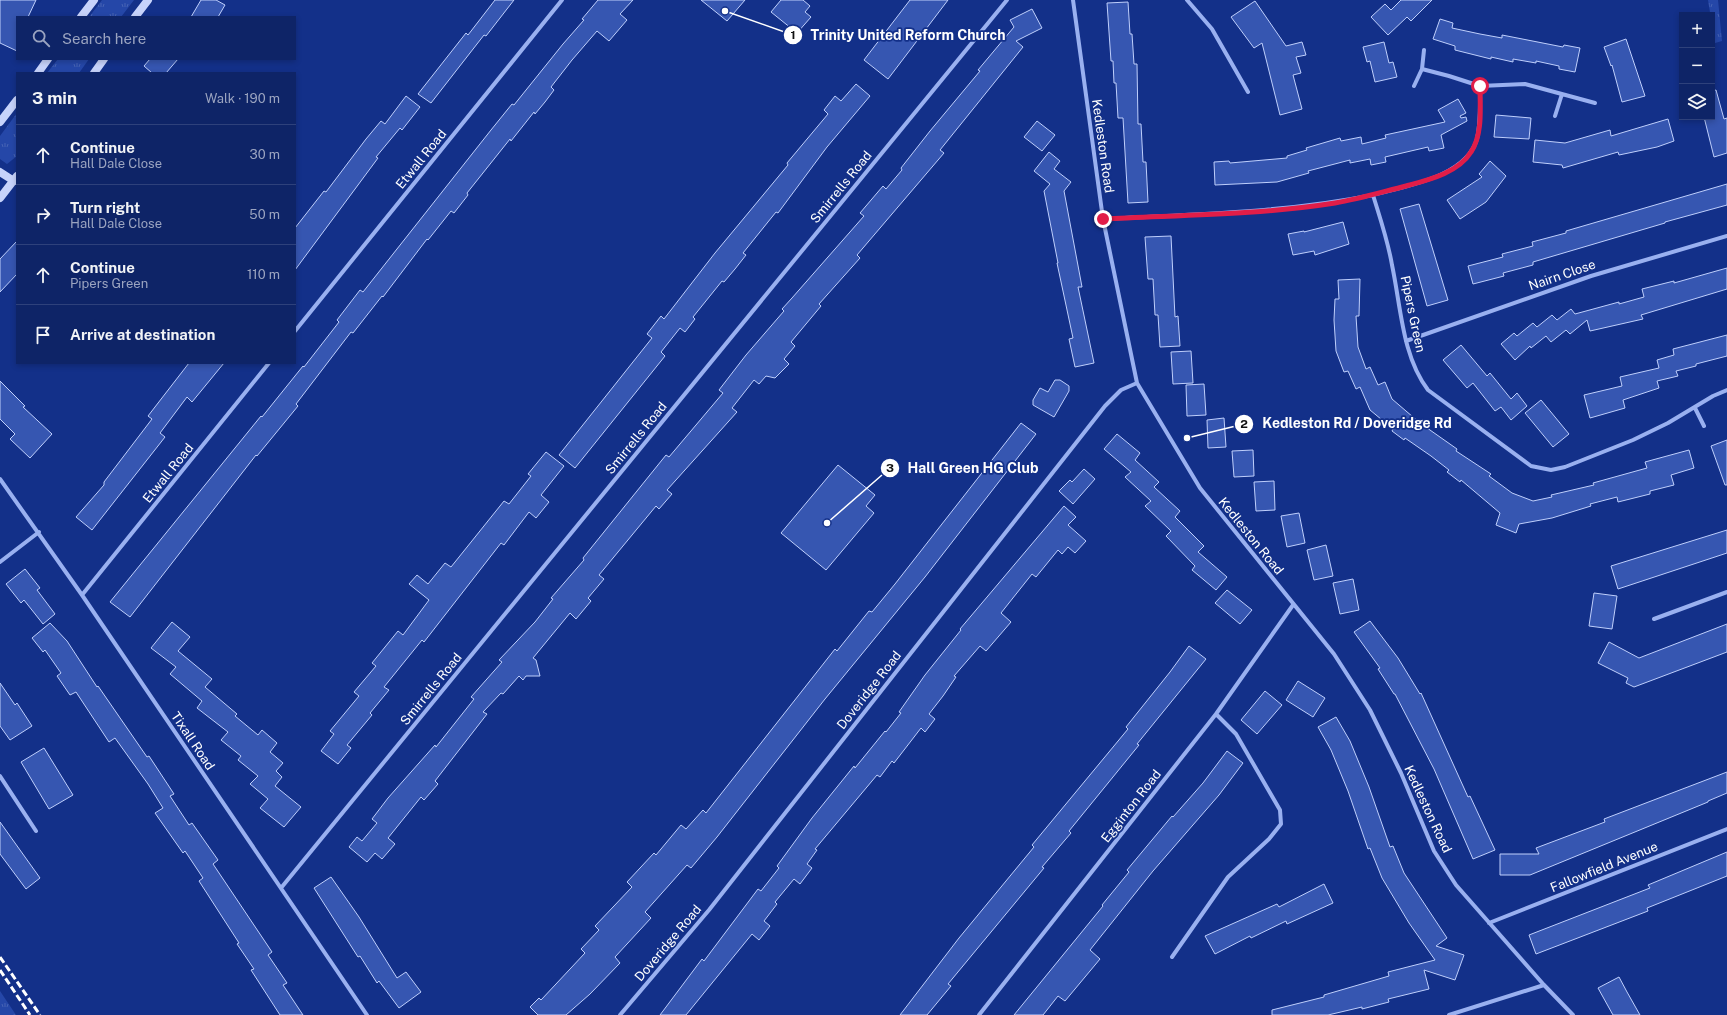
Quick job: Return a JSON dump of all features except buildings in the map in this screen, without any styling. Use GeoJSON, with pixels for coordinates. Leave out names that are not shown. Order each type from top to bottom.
{"type":"FeatureCollection","features":[{"type":"Feature","properties":{"kind":"street"},"geometry":{"type":"LineString","coordinates":[[82,16],[94,0]]}},
{"type":"Feature","properties":{"kind":"street"},"geometry":{"type":"LineString","coordinates":[[136,16],[148,0]]}},
{"type":"Feature","properties":{"kind":"street","name":"Etwall Road"},"geometry":{"type":"LineString","coordinates":[[296,330],[562,0]]}},
{"type":"Feature","properties":{"kind":"street","name":"Smirrells Road"},"geometry":{"type":"LineString","coordinates":[[281,888],[1007,0]]}},
{"type":"Feature","properties":{"kind":"street","name":"Kedleston Road"},"geometry":{"type":"LineString","coordinates":[[1073,0],[1103,219],[1137,384],[1200,488],[1334,654],[1370,710],[1401,773],[1434,850],[1456,885],[1544,985],[1574,1015]]}},
{"type":"Feature","properties":{"kind":"street"},"geometry":{"type":"LineString","coordinates":[[1187,0],[1212,29],[1248,92]]}},
{"type":"Feature","properties":{"kind":"street"},"geometry":{"type":"LineString","coordinates":[[1414,86],[1422,69],[1424,50]]}},
{"type":"Feature","properties":{"kind":"street"},"geometry":{"type":"LineString","coordinates":[[39,72],[47,60]]}},
{"type":"Feature","properties":{"kind":"street"},"geometry":{"type":"LineString","coordinates":[[95,72],[103,60]]}},
{"type":"Feature","properties":{"kind":"street"},"geometry":{"type":"LineString","coordinates":[[1422,69],[1480,86],[1525,84],[1595,103]]}},
{"type":"Feature","properties":{"kind":"street"},"geometry":{"type":"LineString","coordinates":[[1103,219],[1281,209],[1336,203],[1373,195],[1439,176],[1452,169],[1472,152],[1477,138],[1480,114],[1480,86]]}},
{"type":"Feature","properties":{"kind":"street"},"geometry":{"type":"LineString","coordinates":[[1555,116],[1562,94]]}},
{"type":"Feature","properties":{"kind":"street"},"geometry":{"type":"LineString","coordinates":[[0,122],[16,101]]}},
{"type":"Feature","properties":{"kind":"street"},"geometry":{"type":"LineString","coordinates":[[0,172],[15,178],[0,198]]}},
{"type":"Feature","properties":{"kind":"street","name":"Pipers Green"},"geometry":{"type":"LineString","coordinates":[[1373,195],[1388,243],[1406,341],[1419,378],[1428,390],[1531,466],[1542,470],[1565,467],[1633,440],[1694,408],[1713,396],[1727,390]]}},
{"type":"Feature","properties":{"kind":"street","name":"Nairn Close"},"geometry":{"type":"LineString","coordinates":[[1406,341],[1591,276],[1727,236]]}},
{"type":"Feature","properties":{"kind":"street","name":"Etwall Road"},"geometry":{"type":"LineString","coordinates":[[82,595],[268,364]]}},
{"type":"Feature","properties":{"kind":"street","name":"Doveridge Road"},"geometry":{"type":"LineString","coordinates":[[620,1015],[714,904],[1104,406],[1120,390],[1137,384]]}},
{"type":"Feature","properties":{"kind":"street"},"geometry":{"type":"LineString","coordinates":[[1694,408],[1704,426]]}},
{"type":"Feature","properties":{"kind":"street","name":"Tixall Road"},"geometry":{"type":"LineString","coordinates":[[0,479],[39,532],[367,1015]]}},
{"type":"Feature","properties":{"kind":"street"},"geometry":{"type":"LineString","coordinates":[[0,562],[39,532]]}},
{"type":"Feature","properties":{"kind":"street"},"geometry":{"type":"LineString","coordinates":[[1654,619],[1727,592]]}},
{"type":"Feature","properties":{"kind":"street","name":"Egginton Road"},"geometry":{"type":"LineString","coordinates":[[979,1015],[1216,714],[1293,605]]}},
{"type":"Feature","properties":{"kind":"street"},"geometry":{"type":"LineString","coordinates":[[1172,957],[1228,876],[1269,839],[1281,824],[1280,810],[1248,754],[1236,734],[1216,714]]}},
{"type":"Feature","properties":{"kind":"street"},"geometry":{"type":"LineString","coordinates":[[0,776],[36,831]]}},
{"type":"Feature","properties":{"kind":"street","name":"Fallowfield Avenue"},"geometry":{"type":"LineString","coordinates":[[1488,923],[1727,829]]}},
{"type":"Feature","properties":{"kind":"street"},"geometry":{"type":"LineString","coordinates":[[1449,1015],[1544,985]]}},
{"type":"Feature","properties":{"kind":"green space"},"geometry":{"type":"Polygon","coordinates":[[[102,0],[134,0],[122,16],[90,16],[102,0]]]}},
{"type":"Feature","properties":{"kind":"green space"},"geometry":{"type":"Polygon","coordinates":[[[1708,0],[1718,0],[1722,41],[1715,43],[1715,12],[1710,12],[1708,0]]]}},
{"type":"Feature","properties":{"kind":"green space"},"geometry":{"type":"Polygon","coordinates":[[[57,60],[88,60],[80,72],[48,72],[57,60]]]}},
{"type":"Feature","properties":{"kind":"green space"},"geometry":{"type":"Polygon","coordinates":[[[16,114],[16,157],[7,164],[0,159],[0,136],[16,114]]]}},
{"type":"Feature","properties":{"kind":"green space"},"geometry":{"type":"Polygon","coordinates":[[[0,991],[16,1015],[0,1015],[0,991]]]}},
{"type":"Feature","properties":{"kind":"railway"},"geometry":{"type":"LineString","coordinates":[[0,957],[40,1015]]}},
{"type":"Feature","properties":{"kind":"railway"},"geometry":{"type":"LineString","coordinates":[[0,970],[30,1015]]}},
{"type":"Feature","properties":{"kind":"place","name":"Trinity United Reform Church"},"geometry":{"type":"Point","coordinates":[725,11]}},
{"type":"Feature","properties":{"kind":"place","name":"Kedleston Rd / Doveridge Rd"},"geometry":{"type":"Point","coordinates":[1187,438]}},
{"type":"Feature","properties":{"kind":"place","name":"Hall Green HG Club"},"geometry":{"type":"Point","coordinates":[827,523]}},
{"type":"Feature","properties":{"kind":"route"},"geometry":{"type":"LineString","coordinates":[[1103,219],[1281,209],[1336,203],[1373,195],[1439,176],[1452,169],[1472,152],[1477,138],[1480,114],[1480,86]]}}]}
